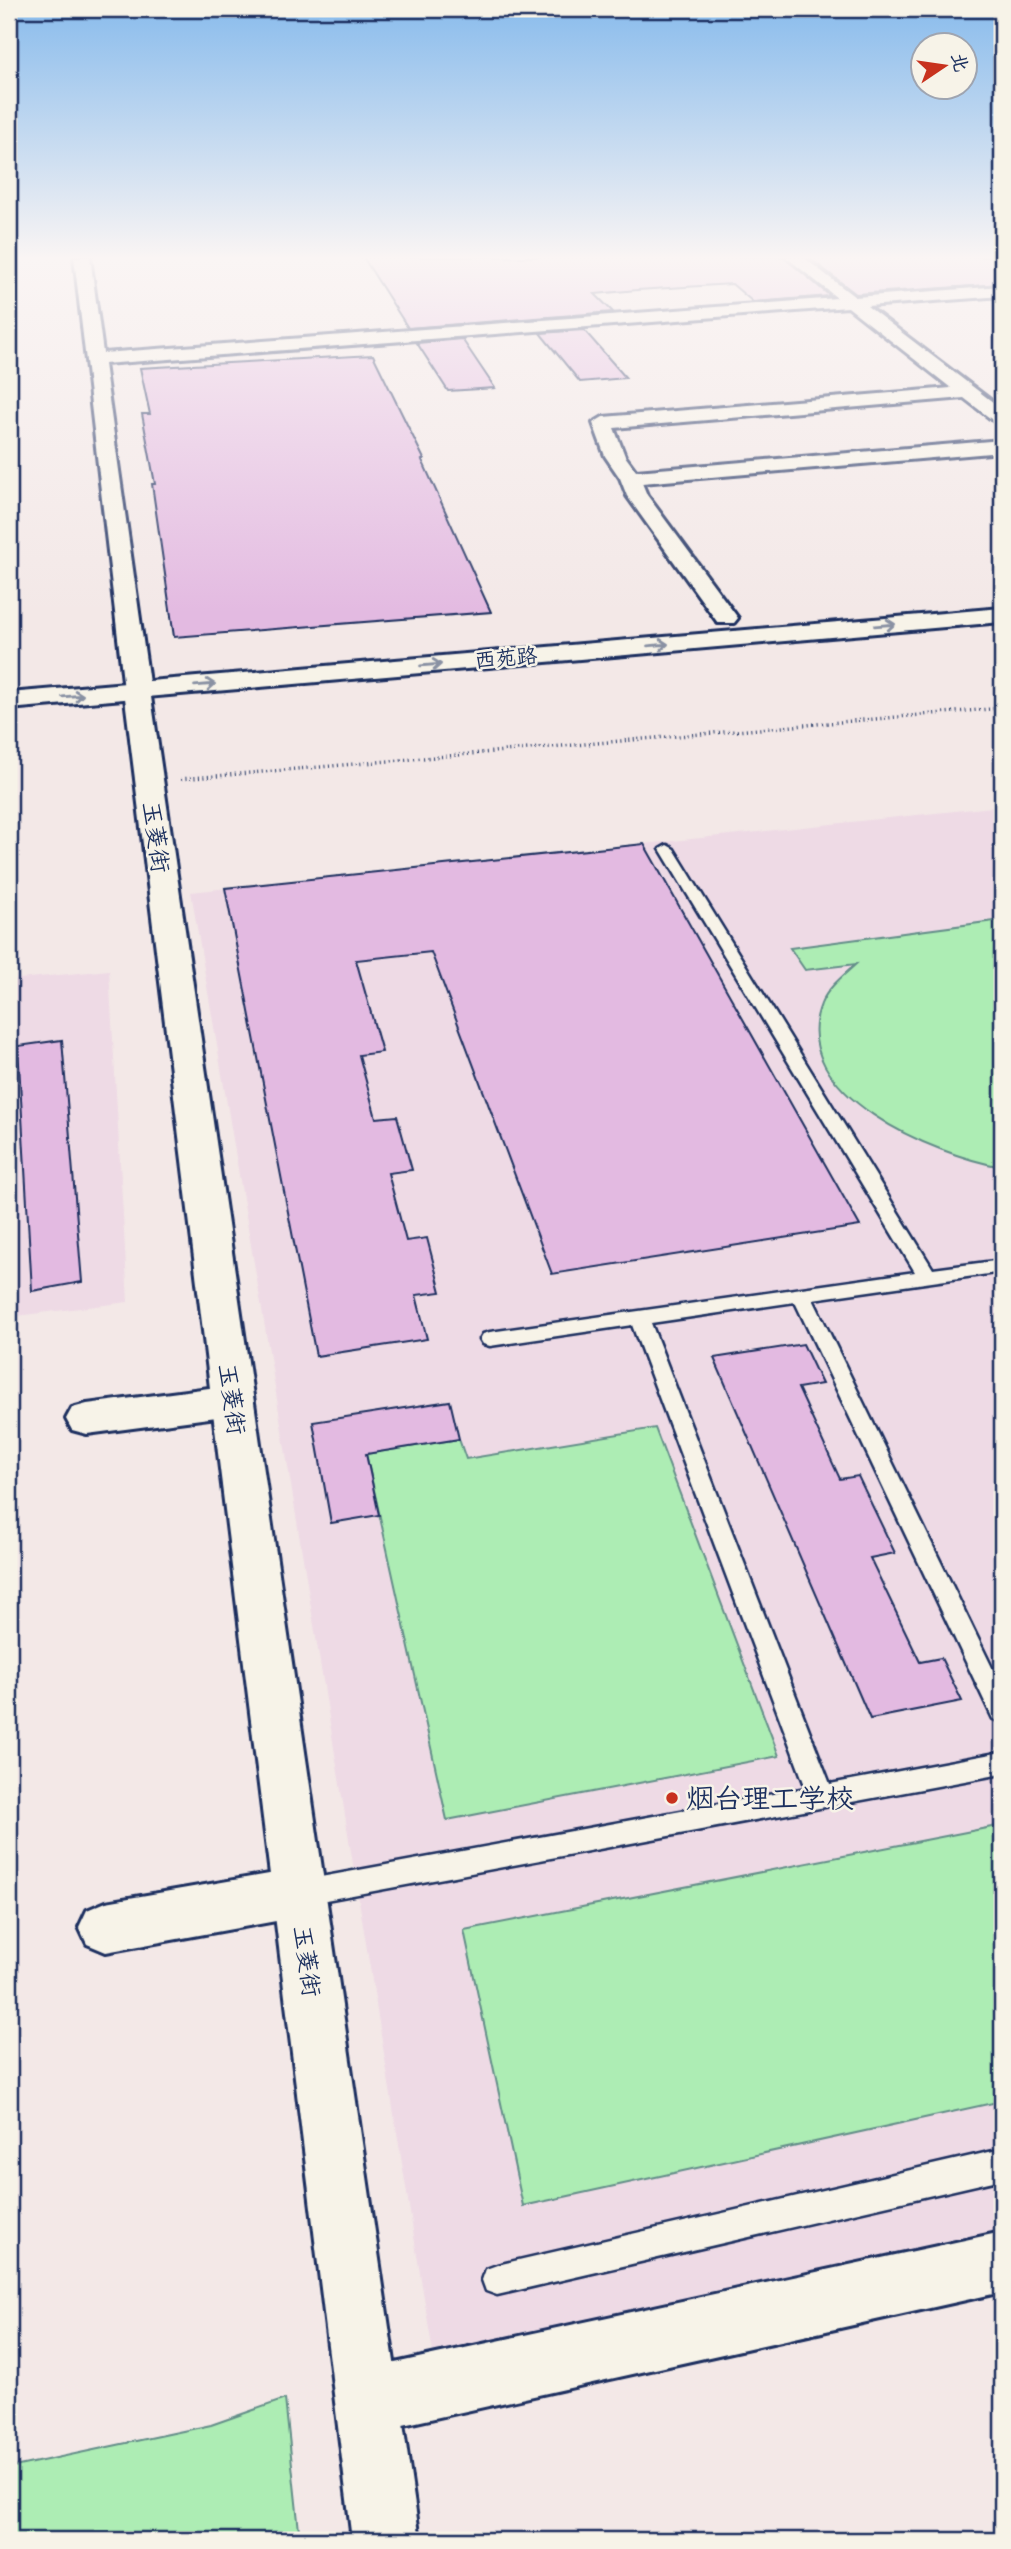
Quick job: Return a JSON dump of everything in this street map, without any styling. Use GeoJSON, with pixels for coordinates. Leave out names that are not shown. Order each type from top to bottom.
{"type":"FeatureCollection","features":[{"type":"Feature","properties":{"kind":"street","name":"玉菱街"},"geometry":{"type":"LineString","coordinates":[[97,376],[135,680],[386,2540]]}},
{"type":"Feature","properties":{"kind":"street"},"geometry":{"type":"LineString","coordinates":[[947,376],[1002,418]]}},
{"type":"Feature","properties":{"kind":"street"},"geometry":{"type":"LineString","coordinates":[[726,618],[637,496],[630,478],[615,456],[603,423],[968,392]]}},
{"type":"Feature","properties":{"kind":"street"},"geometry":{"type":"LineString","coordinates":[[630,478],[1002,446]]}},
{"type":"Feature","properties":{"kind":"street","name":"西苑路"},"geometry":{"type":"LineString","coordinates":[[9,701],[135,680],[726,618],[1002,594]]}},
{"type":"Feature","properties":{"kind":"street","name":"西苑路"},"geometry":{"type":"LineString","coordinates":[[9,680],[135,680],[1002,615]]}},
{"type":"Feature","properties":{"kind":"street"},"geometry":{"type":"LineString","coordinates":[[87,1419],[232,1400]]}},
{"type":"Feature","properties":{"kind":"street"},"geometry":{"type":"LineString","coordinates":[[106,1927],[298,1893]]}},
{"type":"Feature","properties":{"kind":"street"},"geometry":{"type":"LineString","coordinates":[[367,2401],[1002,2262]]}},
{"type":"Feature","properties":{"kind":"lane"},"geometry":{"type":"LineString","coordinates":[[667,849],[928,1277]]}},
{"type":"Feature","properties":{"kind":"lane"},"geometry":{"type":"LineString","coordinates":[[490,1339],[1002,1266]]}},
{"type":"Feature","properties":{"kind":"lane"},"geometry":{"type":"LineString","coordinates":[[801,1294],[1002,1712]]}},
{"type":"Feature","properties":{"kind":"lane"},"geometry":{"type":"LineString","coordinates":[[639,1317],[822,1796]]}},
{"type":"Feature","properties":{"kind":"lane"},"geometry":{"type":"LineString","coordinates":[[298,1893],[1002,1763]]}},
{"type":"Feature","properties":{"kind":"lane"},"geometry":{"type":"LineString","coordinates":[[497,2280],[1002,2164]]}},
{"type":"Feature","properties":{"kind":"path"},"geometry":{"type":"LineString","coordinates":[[149,782],[1002,708]]}},
{"type":"Feature","properties":{"kind":"shaded area","name":"烟台理工学校"},"geometry":{"type":"Polygon","coordinates":[[[1002,806],[1002,2233],[435,2365],[191,892],[1002,806]]]}},
{"type":"Feature","properties":{"kind":"shaded area"},"geometry":{"type":"Polygon","coordinates":[[[109,970],[128,1302],[9,1317],[9,980],[109,970]]]}},
{"type":"Feature","properties":{"kind":"green space"},"geometry":{"type":"Polygon","coordinates":[[[1002,920],[1002,1167],[941,1150],[907,1134],[874,1115],[845,1092],[825,1066],[816,1036],[824,998],[836,982],[856,964],[805,970],[790,948],[1002,920]]]}},
{"type":"Feature","properties":{"kind":"green space"},"geometry":{"type":"Polygon","coordinates":[[[655,1428],[779,1756],[447,1820],[366,1454],[459,1439],[466,1459],[655,1428]]]}},
{"type":"Feature","properties":{"kind":"green space"},"geometry":{"type":"Polygon","coordinates":[[[1002,1825],[1002,2101],[523,2206],[464,1930],[1002,1825]]]}},
{"type":"Feature","properties":{"kind":"green space"},"geometry":{"type":"Polygon","coordinates":[[[285,2399],[300,2540],[9,2540],[9,2468],[211,2425],[285,2399]]]}},
{"type":"Feature","properties":{"kind":"building"},"geometry":{"type":"Polygon","coordinates":[[[142,376],[383,376],[424,459],[422,460],[491,612],[174,637],[152,484],[155,484],[142,414],[150,414],[142,376]]]}},
{"type":"Feature","properties":{"kind":"building"},"geometry":{"type":"Polygon","coordinates":[[[438,376],[487,376],[495,388],[448,391],[438,376]]]}},
{"type":"Feature","properties":{"kind":"building"},"geometry":{"type":"Polygon","coordinates":[[[575,376],[626,378],[580,382],[575,376]]]}},
{"type":"Feature","properties":{"kind":"building"},"geometry":{"type":"Polygon","coordinates":[[[644,844],[860,1226],[552,1274],[431,952],[356,960],[382,1052],[359,1055],[376,1118],[397,1116],[412,1170],[388,1173],[406,1241],[427,1238],[441,1292],[416,1295],[427,1339],[316,1356],[225,888],[644,844]]]}},
{"type":"Feature","properties":{"kind":"building"},"geometry":{"type":"Polygon","coordinates":[[[62,1040],[82,1282],[32,1291],[18,1046],[62,1040]]]}},
{"type":"Feature","properties":{"kind":"building"},"geometry":{"type":"Polygon","coordinates":[[[803,1344],[822,1384],[798,1388],[840,1479],[858,1476],[895,1553],[870,1558],[920,1662],[941,1658],[962,1701],[870,1719],[714,1358],[803,1344]]]}},
{"type":"Feature","properties":{"kind":"building"},"geometry":{"type":"Polygon","coordinates":[[[450,1401],[459,1439],[366,1454],[379,1515],[331,1523],[313,1422],[450,1401]]]}},
{"type":"Feature","properties":{"kind":"place","name":"烟台理工学校"},"geometry":{"type":"Point","coordinates":[672,1798]}}]}
